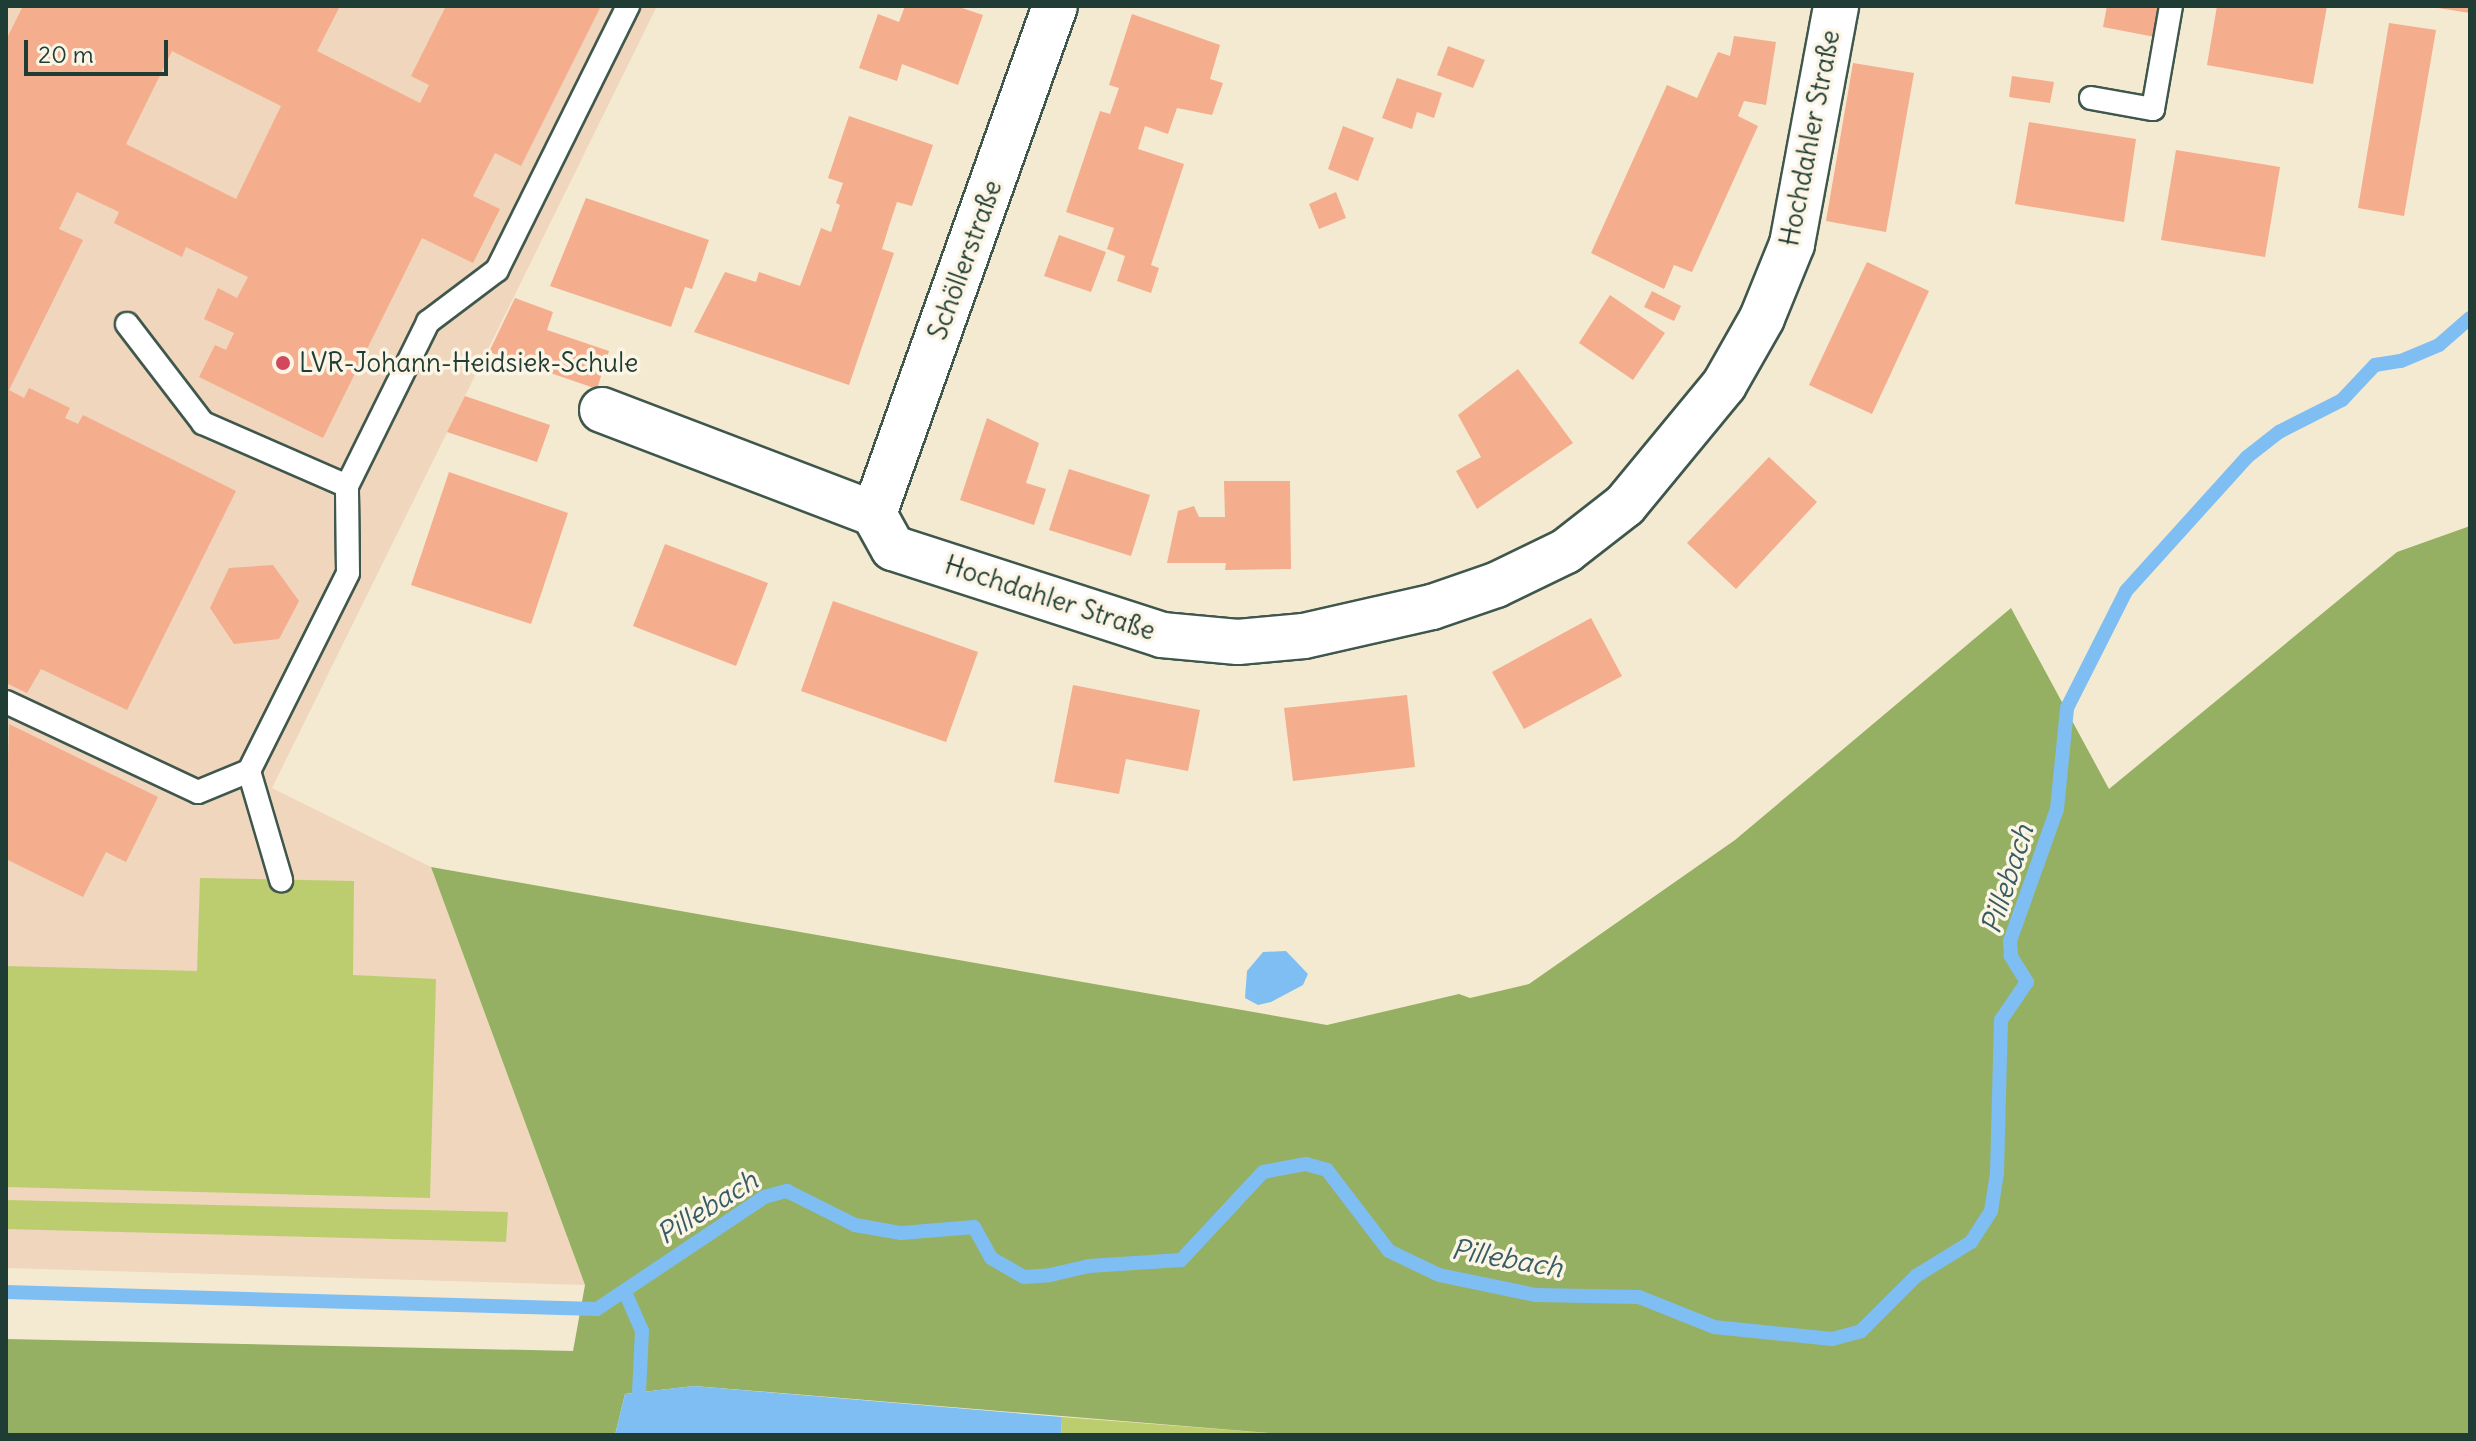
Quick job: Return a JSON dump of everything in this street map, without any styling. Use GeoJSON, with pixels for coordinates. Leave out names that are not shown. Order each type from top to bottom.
{"type":"FeatureCollection","features":[{"type":"Feature","properties":{"kind":"street","name":"Schöllerstraße"},"geometry":{"type":"LineString","coordinates":[[874,514],[1055,6]]}},
{"type":"Feature","properties":{"kind":"street","name":"Hochdahler Straße"},"geometry":{"type":"LineString","coordinates":[[874,514],[893,548],[1162,635],[1238,642],[1368,625],[1496,585],[1566,551],[1625,505],[1678,447],[1724,385],[1762,318],[1792,244],[1836,6]]}},
{"type":"Feature","properties":{"kind":"street"},"geometry":{"type":"LineString","coordinates":[[602,410],[874,514]]}},
{"type":"Feature","properties":{"kind":"lane"},"geometry":{"type":"LineString","coordinates":[[6,703],[198,792],[249,771],[348,573],[347,486],[428,322],[497,270],[628,6]]}},
{"type":"Feature","properties":{"kind":"lane"},"geometry":{"type":"LineString","coordinates":[[2091,98],[2153,109],[2171,6]]}},
{"type":"Feature","properties":{"kind":"lane"},"geometry":{"type":"LineString","coordinates":[[127,324],[203,423],[347,486]]}},
{"type":"Feature","properties":{"kind":"lane"},"geometry":{"type":"LineString","coordinates":[[249,771],[281,880]]}},
{"type":"Feature","properties":{"kind":"shaded area"},"geometry":{"type":"Polygon","coordinates":[[[6,6],[657,6],[272,788],[431,867],[585,1285],[6,1268],[6,6]]]}},
{"type":"Feature","properties":{"kind":"green space"},"geometry":{"type":"Polygon","coordinates":[[[2470,526],[2470,1435],[1294,1435],[694,1386],[625,1394],[615,1435],[6,1435],[6,1339],[573,1351],[585,1285],[431,867],[1327,1025],[1459,994],[1470,998],[1529,984],[1735,840],[2011,608],[2109,789],[2397,552],[2470,526]]]}},
{"type":"Feature","properties":{"kind":"green space"},"geometry":{"type":"Polygon","coordinates":[[[200,878],[354,881],[353,975],[436,979],[430,1198],[6,1187],[6,966],[197,971],[200,878]]]}},
{"type":"Feature","properties":{"kind":"green space"},"geometry":{"type":"Polygon","coordinates":[[[6,1200],[508,1212],[506,1242],[6,1229],[6,1200]]]}},
{"type":"Feature","properties":{"kind":"green space"},"geometry":{"type":"Polygon","coordinates":[[[1062,1417],[1294,1435],[1061,1435],[1062,1417]]]}},
{"type":"Feature","properties":{"kind":"water"},"geometry":{"type":"Polygon","coordinates":[[[1286,951],[1308,974],[1303,985],[1271,1002],[1258,1005],[1245,998],[1247,971],[1263,952],[1286,951]]]}},
{"type":"Feature","properties":{"kind":"water"},"geometry":{"type":"Polygon","coordinates":[[[694,1386],[1062,1417],[1061,1435],[615,1435],[625,1394],[694,1386]]]}},
{"type":"Feature","properties":{"kind":"building","name":"LVR-Johann-Heidsiek-Schule"},"geometry":{"type":"Polygon","coordinates":[[[23,6],[340,6],[317,51],[420,103],[429,85],[411,76],[446,6],[601,6],[521,166],[495,153],[473,196],[500,209],[473,263],[422,238],[323,438],[199,377],[215,345],[226,350],[234,333],[204,319],[218,288],[237,298],[248,277],[186,247],[182,257],[114,223],[119,212],[77,192],[59,229],[83,240],[9,390],[24,398],[29,388],[70,408],[65,418],[78,424],[83,415],[236,491],[127,710],[41,669],[27,693],[6,683],[6,40],[23,6]],[[172,51],[126,144],[236,199],[281,106],[172,51]]]}},
{"type":"Feature","properties":{"kind":"building"},"geometry":{"type":"Polygon","coordinates":[[[905,6],[956,6],[983,15],[958,85],[902,64],[897,81],[859,68],[878,14],[899,22],[905,6]]]}},
{"type":"Feature","properties":{"kind":"building"},"geometry":{"type":"Polygon","coordinates":[[[2107,6],[2160,6],[2155,37],[2103,27],[2107,6]]]}},
{"type":"Feature","properties":{"kind":"building"},"geometry":{"type":"Polygon","coordinates":[[[2217,6],[2327,6],[2313,84],[2207,65],[2217,6]]]}},
{"type":"Feature","properties":{"kind":"building"},"geometry":{"type":"Polygon","coordinates":[[[2470,6],[2470,13],[2438,8],[2470,6]]]}},
{"type":"Feature","properties":{"kind":"building"},"geometry":{"type":"Polygon","coordinates":[[[1132,14],[1220,45],[1210,79],[1223,83],[1212,115],[1177,108],[1168,134],[1145,126],[1138,149],[1184,164],[1151,265],[1159,268],[1151,293],[1117,281],[1125,256],[1107,249],[1114,228],[1066,212],[1100,111],[1110,114],[1119,88],[1109,85],[1132,14]]]}},
{"type":"Feature","properties":{"kind":"building"},"geometry":{"type":"Polygon","coordinates":[[[2389,23],[2436,30],[2404,216],[2358,208],[2389,23]]]}},
{"type":"Feature","properties":{"kind":"building"},"geometry":{"type":"Polygon","coordinates":[[[1734,36],[1776,42],[1766,105],[1744,101],[1738,116],[1758,126],[1692,272],[1674,265],[1664,289],[1591,253],[1667,85],[1697,98],[1718,52],[1730,56],[1734,36]]]}},
{"type":"Feature","properties":{"kind":"building"},"geometry":{"type":"Polygon","coordinates":[[[1448,46],[1485,60],[1473,88],[1437,75],[1448,46]]]}},
{"type":"Feature","properties":{"kind":"building"},"geometry":{"type":"Polygon","coordinates":[[[1853,63],[1914,73],[1886,232],[1826,221],[1853,63]]]}},
{"type":"Feature","properties":{"kind":"building"},"geometry":{"type":"Polygon","coordinates":[[[2012,76],[2054,82],[2050,103],[2009,97],[2012,76]]]}},
{"type":"Feature","properties":{"kind":"building"},"geometry":{"type":"Polygon","coordinates":[[[1397,78],[1442,93],[1434,118],[1417,112],[1412,129],[1382,118],[1397,78]]]}},
{"type":"Feature","properties":{"kind":"building"},"geometry":{"type":"Polygon","coordinates":[[[849,116],[933,145],[912,206],[897,202],[882,249],[894,253],[849,385],[694,332],[725,272],[756,282],[759,272],[800,286],[821,228],[831,232],[840,205],[836,203],[843,183],[828,178],[849,116]]]}},
{"type":"Feature","properties":{"kind":"building"},"geometry":{"type":"Polygon","coordinates":[[[2029,122],[2136,139],[2124,222],[2015,204],[2029,122]]]}},
{"type":"Feature","properties":{"kind":"building"},"geometry":{"type":"Polygon","coordinates":[[[1343,126],[1374,138],[1358,181],[1328,169],[1343,126]]]}},
{"type":"Feature","properties":{"kind":"building"},"geometry":{"type":"Polygon","coordinates":[[[2176,150],[2280,167],[2265,257],[2161,240],[2176,150]]]}},
{"type":"Feature","properties":{"kind":"building"},"geometry":{"type":"Polygon","coordinates":[[[1336,192],[1346,218],[1319,229],[1309,204],[1336,192]]]}},
{"type":"Feature","properties":{"kind":"building"},"geometry":{"type":"Polygon","coordinates":[[[586,198],[709,240],[692,289],[685,287],[671,327],[550,286],[586,198]]]}},
{"type":"Feature","properties":{"kind":"building"},"geometry":{"type":"Polygon","coordinates":[[[1059,235],[1106,252],[1091,292],[1044,276],[1059,235]]]}},
{"type":"Feature","properties":{"kind":"building"},"geometry":{"type":"Polygon","coordinates":[[[1867,262],[1929,291],[1872,414],[1809,385],[1867,262]]]}},
{"type":"Feature","properties":{"kind":"building"},"geometry":{"type":"Polygon","coordinates":[[[1652,291],[1681,306],[1674,321],[1644,307],[1652,291]]]}},
{"type":"Feature","properties":{"kind":"building"},"geometry":{"type":"Polygon","coordinates":[[[1610,295],[1665,333],[1633,380],[1579,343],[1610,295]]]}},
{"type":"Feature","properties":{"kind":"building"},"geometry":{"type":"Polygon","coordinates":[[[515,298],[553,312],[547,330],[609,351],[597,389],[489,352],[515,298]]]}},
{"type":"Feature","properties":{"kind":"building"},"geometry":{"type":"Polygon","coordinates":[[[1518,369],[1573,443],[1477,509],[1456,471],[1481,457],[1458,415],[1518,369]]]}},
{"type":"Feature","properties":{"kind":"building"},"geometry":{"type":"Polygon","coordinates":[[[465,396],[550,425],[537,462],[447,432],[465,396]]]}},
{"type":"Feature","properties":{"kind":"building"},"geometry":{"type":"Polygon","coordinates":[[[987,418],[1039,443],[1026,483],[1046,489],[1034,525],[960,500],[987,418]]]}},
{"type":"Feature","properties":{"kind":"building"},"geometry":{"type":"Polygon","coordinates":[[[1769,457],[1817,502],[1736,589],[1687,543],[1769,457]]]}},
{"type":"Feature","properties":{"kind":"building"},"geometry":{"type":"Polygon","coordinates":[[[1069,469],[1150,495],[1131,556],[1049,530],[1069,469]]]}},
{"type":"Feature","properties":{"kind":"building"},"geometry":{"type":"Polygon","coordinates":[[[449,472],[568,513],[531,624],[411,585],[449,472]]]}},
{"type":"Feature","properties":{"kind":"building"},"geometry":{"type":"Polygon","coordinates":[[[1224,481],[1290,481],[1291,569],[1225,570],[1226,563],[1167,563],[1178,511],[1194,506],[1199,517],[1225,517],[1224,481]]]}},
{"type":"Feature","properties":{"kind":"building"},"geometry":{"type":"Polygon","coordinates":[[[665,544],[768,583],[736,666],[633,626],[665,544]]]}},
{"type":"Feature","properties":{"kind":"building"},"geometry":{"type":"Polygon","coordinates":[[[273,565],[299,601],[279,639],[234,644],[210,608],[229,568],[273,565]]]}},
{"type":"Feature","properties":{"kind":"building"},"geometry":{"type":"Polygon","coordinates":[[[833,601],[978,652],[946,742],[801,691],[833,601]]]}},
{"type":"Feature","properties":{"kind":"building"},"geometry":{"type":"Polygon","coordinates":[[[1591,618],[1622,676],[1524,729],[1492,672],[1591,618]]]}},
{"type":"Feature","properties":{"kind":"building"},"geometry":{"type":"Polygon","coordinates":[[[1073,685],[1200,710],[1188,771],[1126,759],[1119,794],[1054,782],[1073,685]]]}},
{"type":"Feature","properties":{"kind":"building"},"geometry":{"type":"Polygon","coordinates":[[[1407,695],[1415,767],[1293,781],[1284,708],[1407,695]]]}},
{"type":"Feature","properties":{"kind":"building"},"geometry":{"type":"Polygon","coordinates":[[[9,724],[158,797],[126,862],[106,852],[83,897],[6,859],[9,724]]]}},
{"type":"Feature","properties":{"kind":"waterway","name":"Pillebach"},"geometry":{"type":"LineString","coordinates":[[6,1292],[597,1309],[764,1197],[787,1191],[855,1225],[901,1233],[974,1227],[991,1258],[1024,1277],[1050,1275],[1089,1266],[1181,1260],[1263,1172],[1306,1164],[1327,1170],[1389,1251],[1439,1275],[1536,1295],[1639,1297],[1714,1327],[1832,1339],[1861,1331],[1916,1276],[1971,1242],[1991,1211],[1997,1172],[2001,1020],[2027,982],[2011,956],[2010,941],[2057,809],[2067,708],[2126,591],[2247,457],[2279,432],[2342,400],[2375,365],[2401,361],[2439,345],[2470,318]]}},
{"type":"Feature","properties":{"kind":"waterway"},"geometry":{"type":"LineString","coordinates":[[625,1292],[642,1331],[639,1392]]}},
{"type":"Feature","properties":{"kind":"place","name":"LVR-Johann-Heidsiek-Schule"},"geometry":{"type":"Point","coordinates":[283,363]}}]}
